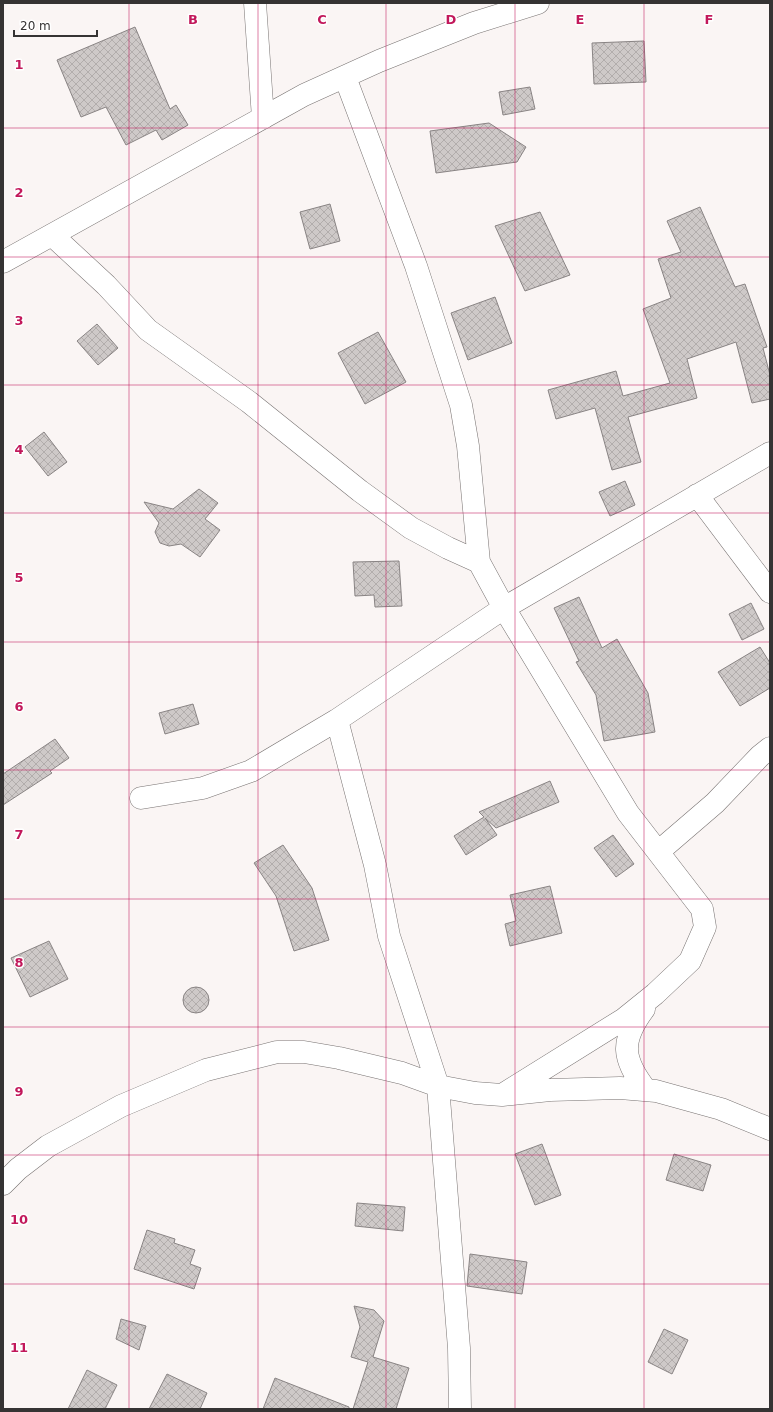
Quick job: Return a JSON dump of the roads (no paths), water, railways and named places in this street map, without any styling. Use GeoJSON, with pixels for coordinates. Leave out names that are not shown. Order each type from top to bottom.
{"type":"FeatureCollection","features":[{"type":"Feature","properties":{"kind":"street"},"geometry":{"type":"LineString","coordinates":[[255,3],[263,118]]}},
{"type":"Feature","properties":{"kind":"street"},"geometry":{"type":"LineString","coordinates":[[3,262],[304,95],[474,23],[538,3]]}},
{"type":"Feature","properties":{"kind":"street"},"geometry":{"type":"LineString","coordinates":[[345,77],[416,266],[461,405],[468,446],[479,562],[504,608],[628,813],[702,909],[705,927],[690,961],[656,994],[624,1019],[502,1095]]}},
{"type":"Feature","properties":{"kind":"street"},"geometry":{"type":"LineString","coordinates":[[52,235],[106,285],[148,330],[249,402],[360,491],[412,528],[448,548],[479,562]]}},
{"type":"Feature","properties":{"kind":"street"},"geometry":{"type":"LineString","coordinates":[[141,798],[203,788],[251,771],[337,720],[504,608],[770,452]]}},
{"type":"Feature","properties":{"kind":"street"},"geometry":{"type":"LineString","coordinates":[[697,495],[770,592]]}},
{"type":"Feature","properties":{"kind":"street"},"geometry":{"type":"LineString","coordinates":[[337,720],[375,865],[390,936],[438,1086],[459,1348],[460,1409]]}},
{"type":"Feature","properties":{"kind":"street"},"geometry":{"type":"LineString","coordinates":[[658,852],[715,803],[760,756],[770,748]]}},
{"type":"Feature","properties":{"kind":"street"},"geometry":{"type":"LineString","coordinates":[[646,1090],[636,1078],[628,1061],[626,1042],[632,1024],[656,994]]}},
{"type":"Feature","properties":{"kind":"street"},"geometry":{"type":"LineString","coordinates":[[3,1184],[18,1169],[48,1146],[121,1106],[206,1070],[277,1052],[304,1052],[338,1058],[402,1073],[438,1086],[474,1093],[502,1095],[566,1090],[620,1088],[656,1091],[721,1109],[770,1129]]}}]}
